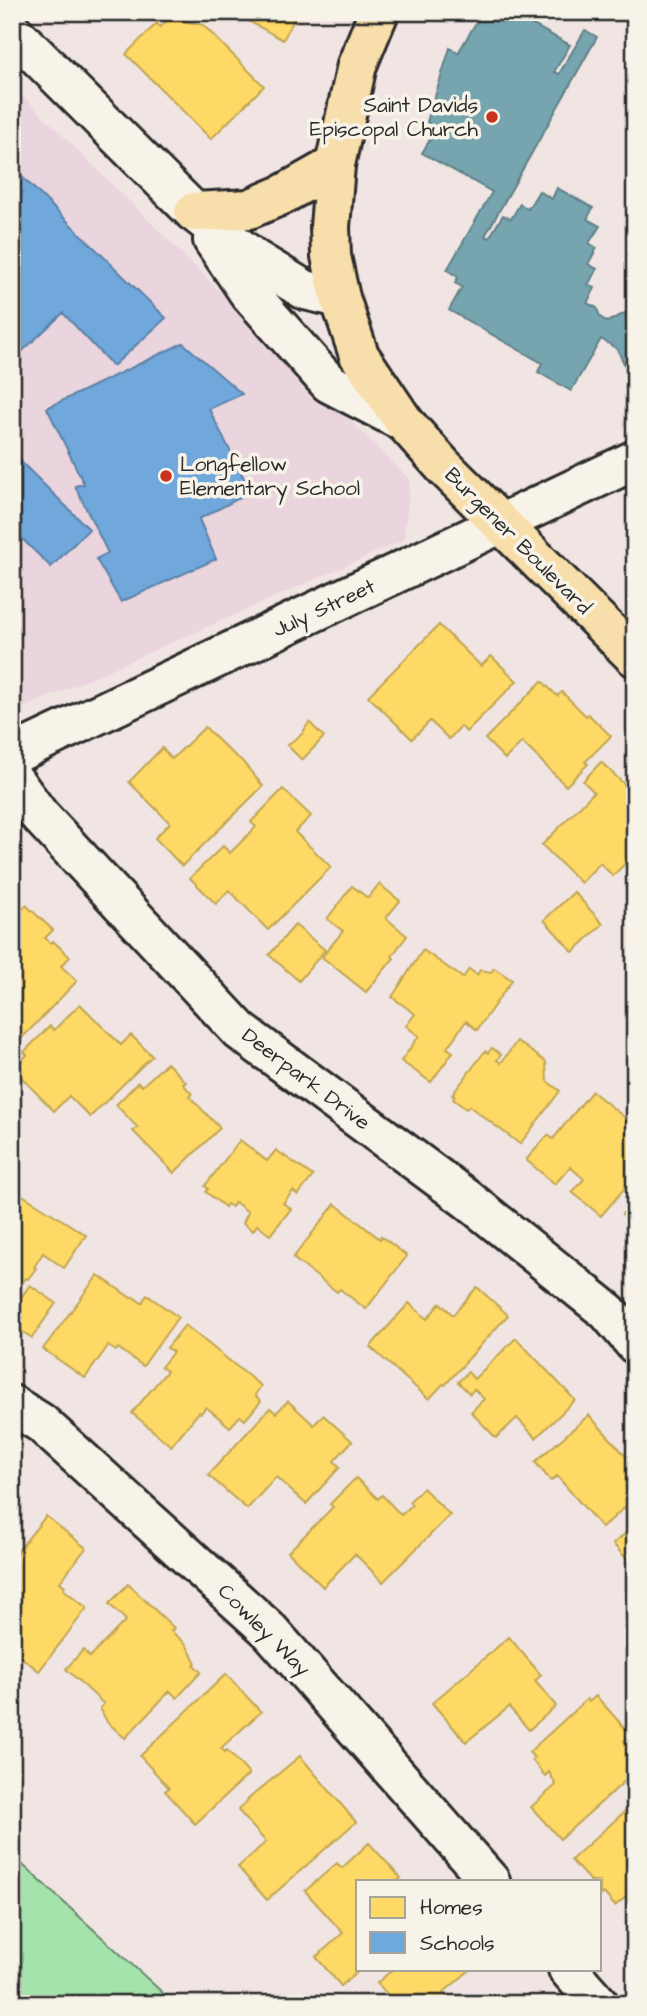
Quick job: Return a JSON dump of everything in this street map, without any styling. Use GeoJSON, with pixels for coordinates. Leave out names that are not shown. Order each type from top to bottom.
{"type":"FeatureCollection","features":[{"type":"Feature","properties":{"kind":"main road"},"geometry":{"type":"LineString","coordinates":[[340,298],[331,256],[330,227],[335,165],[357,65],[379,12]]}},
{"type":"Feature","properties":{"kind":"main road"},"geometry":{"type":"LineString","coordinates":[[194,212],[248,209],[282,195],[335,165]]}},
{"type":"Feature","properties":{"kind":"main road","name":"Burgener Boulevard"},"geometry":{"type":"LineString","coordinates":[[340,298],[359,355],[404,422],[444,467],[635,657]]}},
{"type":"Feature","properties":{"kind":"street","name":"Burgener Boulevard"},"geometry":{"type":"LineString","coordinates":[[12,31],[194,212],[254,259],[305,290],[340,298]]}},
{"type":"Feature","properties":{"kind":"street","name":"Burgener Boulevard"},"geometry":{"type":"LineString","coordinates":[[194,212],[249,293],[329,383],[404,422]]}},
{"type":"Feature","properties":{"kind":"street","name":"July Street"},"geometry":{"type":"LineString","coordinates":[[12,755],[635,460]]}},
{"type":"Feature","properties":{"kind":"street","name":"Deerpark Drive"},"geometry":{"type":"LineString","coordinates":[[12,778],[39,815],[240,1031],[467,1199],[608,1312],[635,1344]]}},
{"type":"Feature","properties":{"kind":"street","name":"Cowley Way"},"geometry":{"type":"LineString","coordinates":[[12,1405],[41,1423],[270,1631],[490,1880]]}},
{"type":"Feature","properties":{"kind":"street"},"geometry":{"type":"LineString","coordinates":[[569,1970],[599,2004]]}},
{"type":"Feature","properties":{"kind":"shaded area"},"geometry":{"type":"Polygon","coordinates":[[[12,85],[410,480],[404,540],[12,713],[12,85]]]}},
{"type":"Feature","properties":{"kind":"green space"},"geometry":{"type":"Polygon","coordinates":[[[12,1855],[175,2004],[12,2004],[12,1855]]]}},
{"type":"Feature","properties":{"kind":"building: Homes"},"geometry":{"type":"Polygon","coordinates":[[[232,12],[298,12],[283,40],[232,12]]]}},
{"type":"Feature","properties":{"kind":"building: Homes"},"geometry":{"type":"Polygon","coordinates":[[[170,18],[203,25],[264,86],[211,139],[126,54],[157,23],[160,27],[170,18]]]}},
{"type":"Feature","properties":{"kind":"building: Homes"},"geometry":{"type":"Polygon","coordinates":[[[635,84],[635,107],[626,88],[635,84]]]}},
{"type":"Feature","properties":{"kind":"building: Homes"},"geometry":{"type":"Polygon","coordinates":[[[439,625],[481,666],[491,656],[517,681],[466,732],[461,726],[449,739],[430,721],[412,739],[368,696],[439,625]]]}},
{"type":"Feature","properties":{"kind":"building: Homes"},"geometry":{"type":"Polygon","coordinates":[[[542,681],[557,696],[562,692],[611,736],[566,786],[522,742],[505,759],[485,739],[542,681]]]}},
{"type":"Feature","properties":{"kind":"building: Homes"},"geometry":{"type":"Polygon","coordinates":[[[309,722],[324,737],[302,760],[287,745],[302,734],[309,722]]]}},
{"type":"Feature","properties":{"kind":"building: Homes"},"geometry":{"type":"Polygon","coordinates":[[[205,727],[242,761],[263,786],[182,866],[155,838],[170,823],[129,782],[162,748],[172,759],[205,727]]]}},
{"type":"Feature","properties":{"kind":"building: Homes"},"geometry":{"type":"Polygon","coordinates":[[[601,762],[628,788],[635,782],[635,858],[632,856],[613,876],[600,863],[581,883],[542,845],[594,792],[583,781],[601,762]]]}},
{"type":"Feature","properties":{"kind":"building: Homes"},"geometry":{"type":"Polygon","coordinates":[[[283,789],[311,816],[295,832],[331,867],[268,930],[229,890],[216,904],[190,878],[223,846],[230,853],[256,827],[251,822],[283,789]]]}},
{"type":"Feature","properties":{"kind":"building: Homes"},"geometry":{"type":"Polygon","coordinates":[[[379,884],[400,901],[386,918],[407,936],[392,956],[394,958],[366,992],[322,957],[343,931],[327,919],[352,886],[368,898],[379,884]]]}},
{"type":"Feature","properties":{"kind":"building: Homes"},"geometry":{"type":"Polygon","coordinates":[[[574,892],[603,924],[573,952],[544,920],[574,892]]]}},
{"type":"Feature","properties":{"kind":"building: Homes"},"geometry":{"type":"Polygon","coordinates":[[[26,905],[53,930],[45,938],[51,943],[53,941],[70,957],[61,966],[77,981],[20,1040],[12,1032],[12,920],[26,905]]]}},
{"type":"Feature","properties":{"kind":"building: Homes"},"geometry":{"type":"Polygon","coordinates":[[[295,925],[325,950],[299,981],[269,955],[295,925]]]}},
{"type":"Feature","properties":{"kind":"building: Homes"},"geometry":{"type":"Polygon","coordinates":[[[423,950],[463,978],[469,969],[477,975],[480,970],[491,972],[494,968],[512,980],[477,1030],[466,1021],[447,1048],[453,1052],[431,1082],[401,1061],[419,1036],[406,1026],[415,1014],[392,997],[423,950]]]}},
{"type":"Feature","properties":{"kind":"building: Homes"},"geometry":{"type":"Polygon","coordinates":[[[80,1004],[121,1045],[131,1035],[152,1056],[90,1117],[69,1096],[54,1111],[13,1069],[27,1055],[24,1052],[50,1026],[54,1030],[80,1004]]]}},
{"type":"Feature","properties":{"kind":"building: Homes"},"geometry":{"type":"Polygon","coordinates":[[[517,1041],[546,1062],[547,1081],[560,1091],[520,1144],[469,1106],[466,1109],[453,1099],[455,1096],[452,1095],[485,1051],[488,1053],[492,1048],[501,1055],[497,1060],[501,1063],[517,1041]]]}},
{"type":"Feature","properties":{"kind":"building: Homes"},"geometry":{"type":"Polygon","coordinates":[[[167,1063],[186,1082],[183,1084],[192,1094],[189,1096],[220,1128],[174,1173],[133,1131],[138,1128],[116,1105],[138,1082],[142,1086],[167,1063]]]}},
{"type":"Feature","properties":{"kind":"building: Homes"},"geometry":{"type":"Polygon","coordinates":[[[592,1091],[635,1126],[635,1176],[601,1216],[572,1192],[584,1179],[570,1167],[555,1184],[526,1160],[548,1135],[553,1139],[592,1091]]]}},
{"type":"Feature","properties":{"kind":"building: Homes"},"geometry":{"type":"Polygon","coordinates":[[[240,1140],[267,1161],[276,1150],[313,1176],[298,1195],[293,1191],[283,1203],[291,1209],[270,1235],[257,1225],[253,1231],[243,1223],[248,1212],[235,1202],[232,1207],[227,1204],[225,1207],[206,1192],[208,1189],[205,1186],[240,1140]]]}},
{"type":"Feature","properties":{"kind":"building: Homes"},"geometry":{"type":"Polygon","coordinates":[[[21,1194],[86,1235],[64,1268],[43,1253],[34,1267],[36,1268],[12,1299],[12,1207],[21,1194]]]}},
{"type":"Feature","properties":{"kind":"building: Homes"},"geometry":{"type":"Polygon","coordinates":[[[635,1201],[635,1226],[622,1214],[635,1201]]]}},
{"type":"Feature","properties":{"kind":"building: Homes"},"geometry":{"type":"Polygon","coordinates":[[[335,1204],[407,1256],[366,1309],[340,1289],[337,1292],[293,1258],[335,1204]]]}},
{"type":"Feature","properties":{"kind":"building: Homes"},"geometry":{"type":"Polygon","coordinates":[[[98,1275],[142,1303],[147,1295],[178,1317],[143,1366],[118,1348],[116,1351],[108,1346],[85,1378],[43,1349],[98,1275]]]}},
{"type":"Feature","properties":{"kind":"building: Homes"},"geometry":{"type":"Polygon","coordinates":[[[30,1285],[56,1303],[32,1338],[12,1325],[12,1310],[30,1285]]]}},
{"type":"Feature","properties":{"kind":"building: Homes"},"geometry":{"type":"Polygon","coordinates":[[[477,1287],[508,1315],[429,1399],[370,1347],[409,1303],[427,1319],[440,1303],[453,1315],[477,1287]]]}},
{"type":"Feature","properties":{"kind":"building: Homes"},"geometry":{"type":"Polygon","coordinates":[[[185,1325],[261,1386],[255,1395],[261,1401],[245,1420],[240,1416],[230,1427],[206,1407],[171,1446],[132,1413],[167,1371],[161,1367],[173,1352],[167,1348],[185,1325]]]}},
{"type":"Feature","properties":{"kind":"building: Homes"},"geometry":{"type":"Polygon","coordinates":[[[516,1338],[575,1400],[536,1438],[517,1418],[496,1438],[471,1412],[484,1399],[474,1389],[470,1394],[458,1382],[468,1372],[474,1379],[516,1338]]]}},
{"type":"Feature","properties":{"kind":"building: Homes"},"geometry":{"type":"Polygon","coordinates":[[[288,1401],[314,1425],[323,1415],[352,1441],[334,1461],[340,1467],[306,1504],[276,1477],[247,1509],[208,1475],[270,1408],[276,1413],[288,1401]]]}},
{"type":"Feature","properties":{"kind":"building: Homes"},"geometry":{"type":"Polygon","coordinates":[[[589,1415],[635,1466],[635,1498],[602,1528],[557,1476],[551,1481],[535,1462],[589,1415]]]}},
{"type":"Feature","properties":{"kind":"building: Homes"},"geometry":{"type":"Polygon","coordinates":[[[356,1478],[378,1499],[382,1495],[401,1515],[412,1505],[409,1502],[423,1488],[450,1515],[383,1582],[355,1554],[323,1587],[288,1552],[333,1507],[330,1504],[356,1478]]]}},
{"type":"Feature","properties":{"kind":"building: Homes"},"geometry":{"type":"Polygon","coordinates":[[[46,1516],[86,1548],[60,1582],[65,1586],[63,1589],[87,1608],[39,1671],[12,1650],[12,1558],[46,1516]]]}},
{"type":"Feature","properties":{"kind":"building: Homes"},"geometry":{"type":"Polygon","coordinates":[[[635,1525],[635,1568],[613,1544],[635,1525]]]}},
{"type":"Feature","properties":{"kind":"building: Homes"},"geometry":{"type":"Polygon","coordinates":[[[128,1584],[174,1628],[171,1631],[186,1644],[196,1663],[194,1665],[201,1672],[177,1698],[170,1691],[125,1738],[107,1722],[100,1708],[104,1704],[66,1669],[83,1650],[90,1657],[126,1620],[109,1604],[128,1584]]]}},
{"type":"Feature","properties":{"kind":"building: Homes"},"geometry":{"type":"Polygon","coordinates":[[[509,1637],[541,1675],[535,1681],[556,1706],[529,1730],[509,1707],[466,1742],[432,1703],[509,1637]]]}},
{"type":"Feature","properties":{"kind":"building: Homes"},"geometry":{"type":"Polygon","coordinates":[[[226,1674],[261,1712],[221,1748],[225,1752],[227,1750],[249,1774],[195,1824],[165,1791],[169,1788],[140,1756],[226,1674]]]}},
{"type":"Feature","properties":{"kind":"building: Homes"},"geometry":{"type":"Polygon","coordinates":[[[596,1696],[631,1735],[624,1741],[635,1753],[635,1772],[560,1839],[531,1807],[556,1785],[549,1772],[545,1776],[529,1752],[587,1699],[589,1702],[596,1696]]]}},
{"type":"Feature","properties":{"kind":"building: Homes"},"geometry":{"type":"Polygon","coordinates":[[[300,1756],[356,1822],[267,1900],[238,1867],[266,1842],[238,1810],[300,1756]]]}},
{"type":"Feature","properties":{"kind":"building: Homes"},"geometry":{"type":"Polygon","coordinates":[[[632,1805],[635,1808],[635,1889],[615,1906],[604,1893],[602,1895],[602,1880],[589,1880],[571,1860],[632,1805]]]}},
{"type":"Feature","properties":{"kind":"building: Homes"},"geometry":{"type":"Polygon","coordinates":[[[369,1843],[401,1878],[356,1880],[356,1970],[360,1970],[341,1986],[316,1957],[343,1933],[305,1891],[337,1863],[342,1868],[369,1843]]]}},
{"type":"Feature","properties":{"kind":"building: Homes"},"geometry":{"type":"Polygon","coordinates":[[[392,1970],[470,1970],[443,1993],[453,2004],[396,2004],[377,1983],[392,1970]]]}},
{"type":"Feature","properties":{"kind":"building: Schools"},"geometry":{"type":"Polygon","coordinates":[[[12,167],[166,318],[113,366],[63,313],[12,361],[12,167]]]}},
{"type":"Feature","properties":{"kind":"building: Schools"},"geometry":{"type":"Polygon","coordinates":[[[183,343],[242,394],[209,409],[251,492],[199,519],[216,559],[121,602],[96,559],[108,553],[75,486],[84,484],[47,408],[183,343]]]}},
{"type":"Feature","properties":{"kind":"building: Schools"},"geometry":{"type":"Polygon","coordinates":[[[12,453],[89,529],[51,567],[12,529],[12,453]]]}},
{"type":"Feature","properties":{"kind":"building: Public"},"geometry":{"type":"Polygon","coordinates":[[[479,12],[507,12],[506,14],[522,23],[524,20],[570,45],[554,72],[559,74],[585,30],[597,37],[485,236],[489,238],[503,215],[511,219],[520,204],[528,209],[539,191],[552,199],[557,188],[593,208],[587,219],[600,226],[589,243],[597,248],[588,264],[597,269],[588,285],[595,288],[587,303],[597,308],[600,317],[607,322],[635,308],[635,376],[631,378],[617,349],[601,339],[571,391],[538,372],[542,363],[449,310],[462,287],[455,283],[458,277],[447,270],[492,192],[422,153],[437,128],[427,122],[450,48],[458,53],[480,16],[479,12]]]}},
{"type":"Feature","properties":{"kind":"place","name":"Saint Davids Episcopal Church"},"geometry":{"type":"Point","coordinates":[492,117]}},
{"type":"Feature","properties":{"kind":"place","name":"Longfellow Elementary School"},"geometry":{"type":"Point","coordinates":[166,476]}}]}
